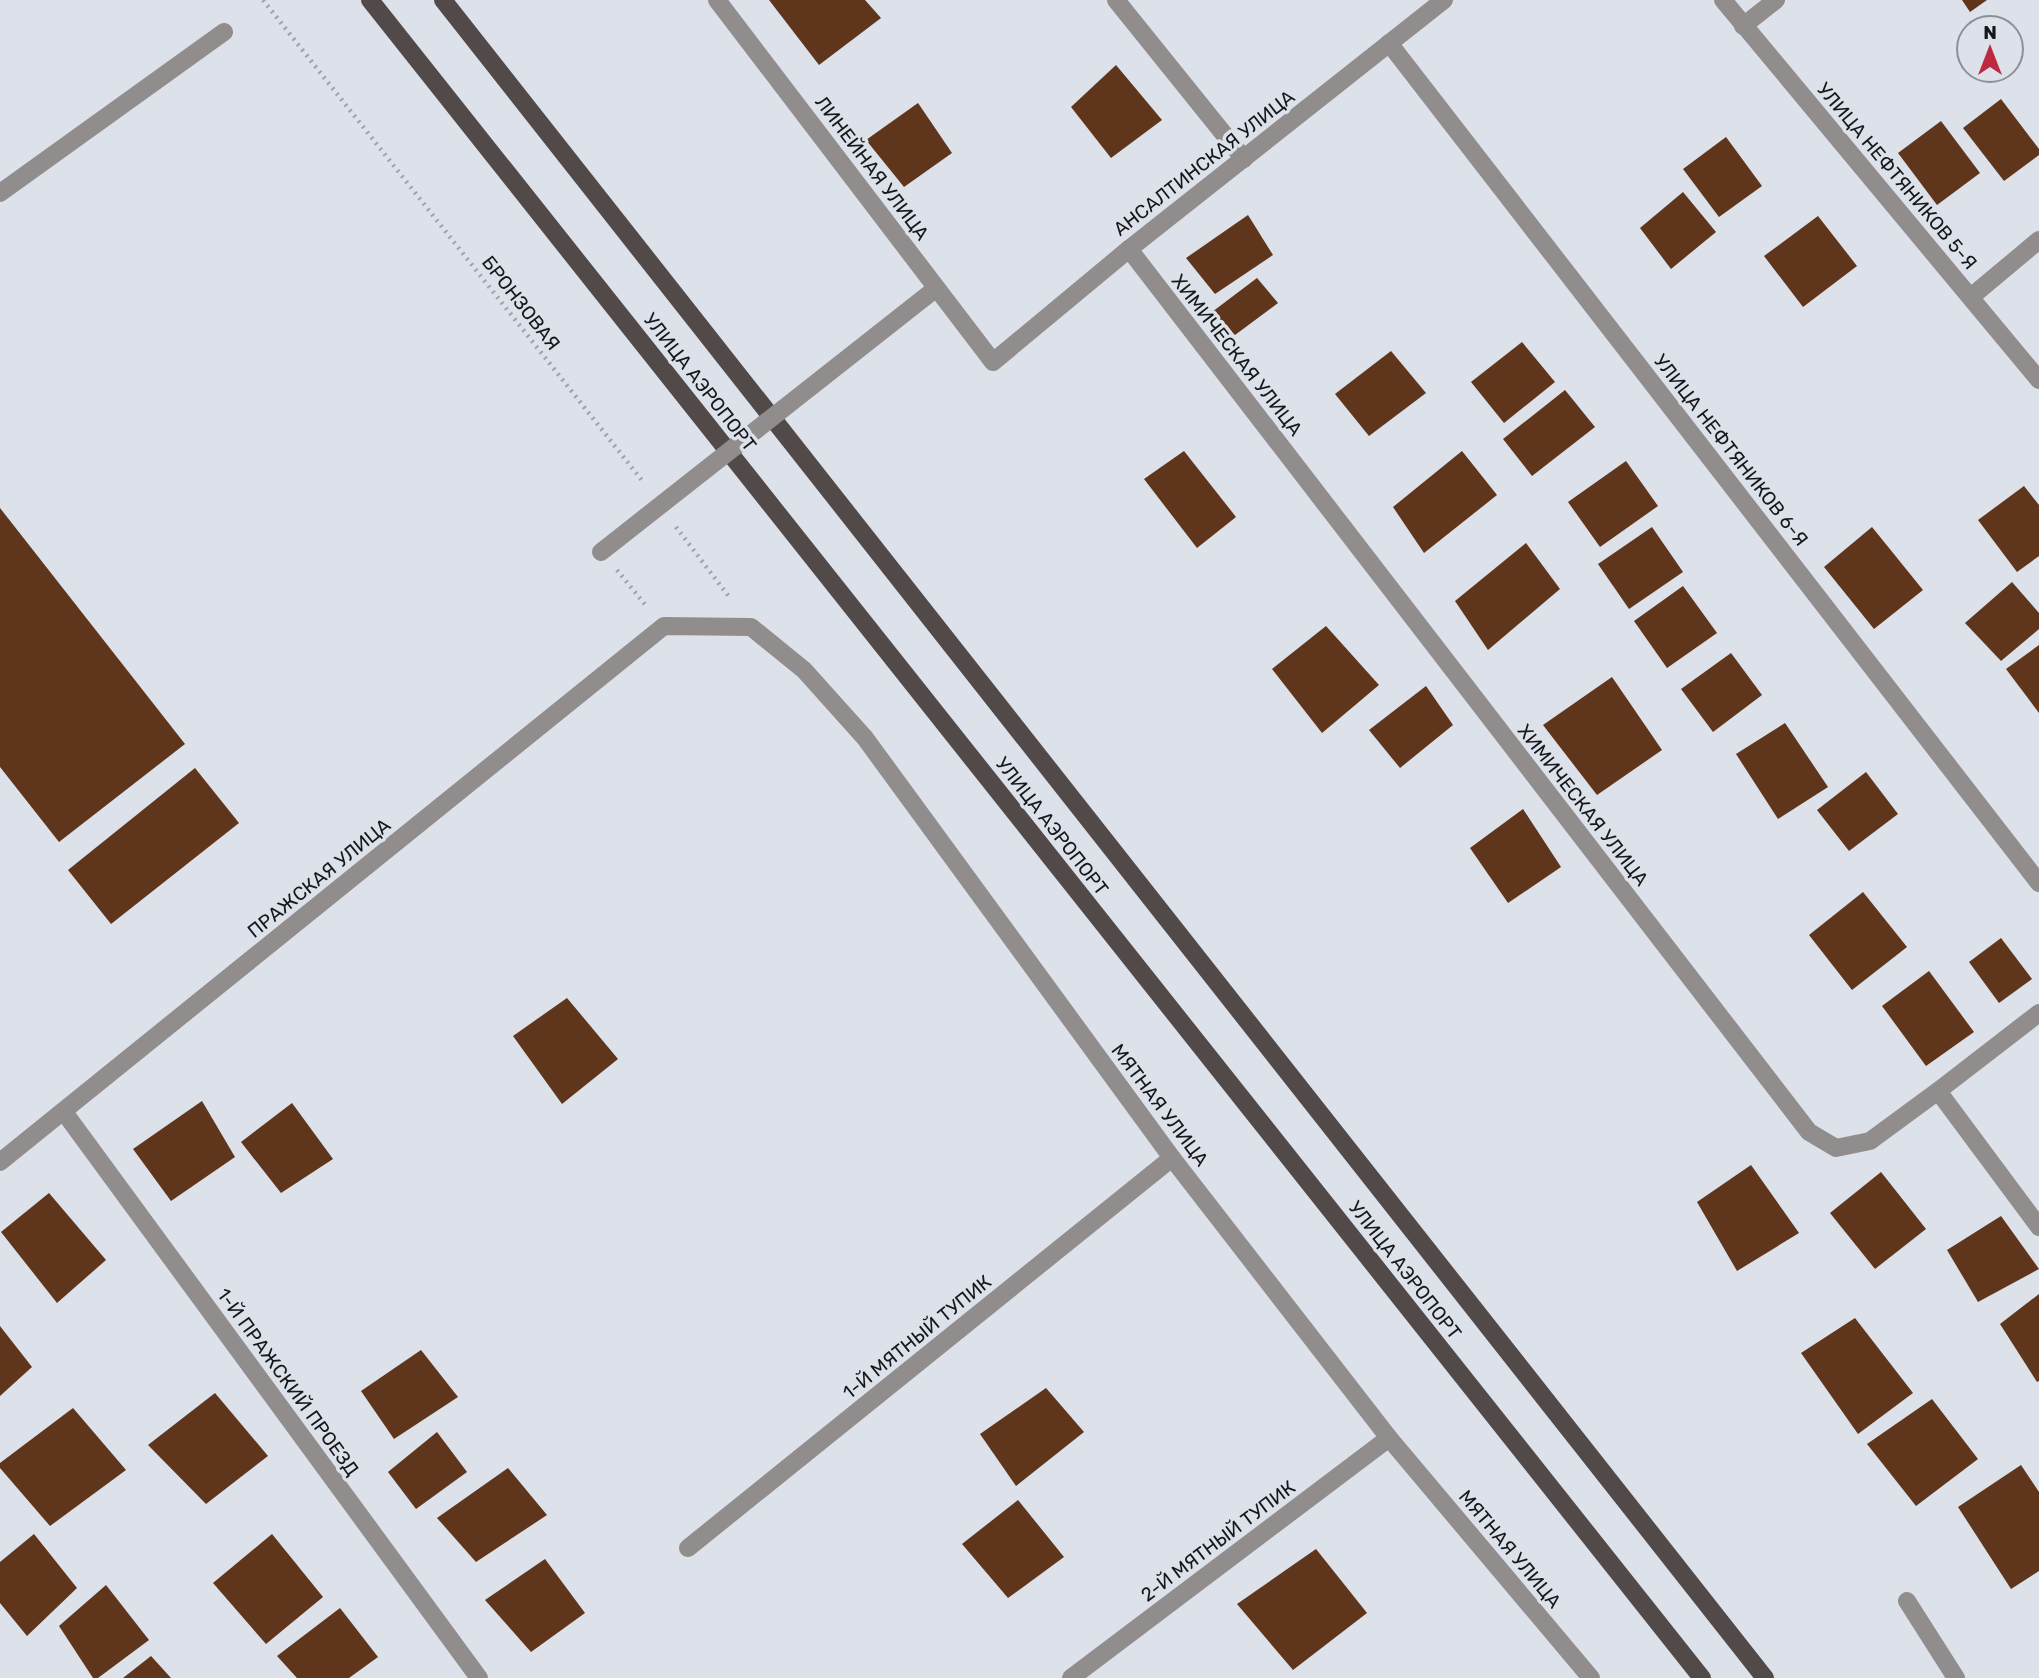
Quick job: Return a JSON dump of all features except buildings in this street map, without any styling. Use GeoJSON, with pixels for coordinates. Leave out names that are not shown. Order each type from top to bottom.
{"type":"FeatureCollection","features":[{"type":"Feature","properties":{"kind":"main road","name":"УЛИЦА АЭРОПОРТ"},"geometry":{"type":"LineString","coordinates":[[370,0],[1702,1678]]}},
{"type":"Feature","properties":{"kind":"main road","name":"УЛИЦА АЭРОПОРТ"},"geometry":{"type":"LineString","coordinates":[[443,0],[1765,1678]]}},
{"type":"Feature","properties":{"kind":"street","name":"ЛИНЕЙНАЯ УЛИЦА"},"geometry":{"type":"LineString","coordinates":[[717,0],[993,362]]}},
{"type":"Feature","properties":{"kind":"street"},"geometry":{"type":"LineString","coordinates":[[1116,0],[1244,159]]}},
{"type":"Feature","properties":{"kind":"street","name":"АНСАЛТИНСКАЯ УЛИЦА"},"geometry":{"type":"LineString","coordinates":[[993,362],[1129,249],[1444,0]]}},
{"type":"Feature","properties":{"kind":"street","name":"УЛИЦА НЕФТЯНИКОВ 5-Я"},"geometry":{"type":"LineString","coordinates":[[1723,0],[1972,296],[2039,380]]}},
{"type":"Feature","properties":{"kind":"street"},"geometry":{"type":"LineString","coordinates":[[1743,26],[1776,0]]}},
{"type":"Feature","properties":{"kind":"street"},"geometry":{"type":"LineString","coordinates":[[0,193],[224,32]]}},
{"type":"Feature","properties":{"kind":"street","name":"УЛИЦА НЕФТЯНИКОВ 6-Я"},"geometry":{"type":"LineString","coordinates":[[1389,43],[2039,883]]}},
{"type":"Feature","properties":{"kind":"street"},"geometry":{"type":"LineString","coordinates":[[1972,296],[2039,240]]}},
{"type":"Feature","properties":{"kind":"street","name":"ХИМИЧЕСКАЯ УЛИЦА"},"geometry":{"type":"LineString","coordinates":[[1129,249],[1808,1132],[1836,1148],[1870,1141],[1938,1091]]}},
{"type":"Feature","properties":{"kind":"street"},"geometry":{"type":"LineString","coordinates":[[601,551],[934,290]]}},
{"type":"Feature","properties":{"kind":"street"},"geometry":{"type":"LineString","coordinates":[[664,626],[751,627]]}},
{"type":"Feature","properties":{"kind":"street","name":"ПРАЖСКАЯ УЛИЦА"},"geometry":{"type":"LineString","coordinates":[[0,1162],[664,626]]}},
{"type":"Feature","properties":{"kind":"street","name":"МЯТНАЯ УЛИЦА"},"geometry":{"type":"LineString","coordinates":[[751,627],[804,670],[864,738],[1172,1158],[1389,1437],[1591,1678]]}},
{"type":"Feature","properties":{"kind":"street"},"geometry":{"type":"LineString","coordinates":[[2039,1013],[1938,1091],[2039,1227]]}},
{"type":"Feature","properties":{"kind":"street","name":"1-Й ПРАЖСКИЙ ПРОЕЗД"},"geometry":{"type":"LineString","coordinates":[[64,1112],[479,1678]]}},
{"type":"Feature","properties":{"kind":"street","name":"1-Й МЯТНЫЙ ТУПИК"},"geometry":{"type":"LineString","coordinates":[[688,1548],[1172,1158]]}},
{"type":"Feature","properties":{"kind":"street","name":"2-Й МЯТНЫЙ ТУПИК"},"geometry":{"type":"LineString","coordinates":[[1071,1678],[1389,1437]]}},
{"type":"Feature","properties":{"kind":"street"},"geometry":{"type":"LineString","coordinates":[[1907,1601],[1956,1678]]}},
{"type":"Feature","properties":{"kind":"path","name":"БРОНЗОВАЯ"},"geometry":{"type":"LineString","coordinates":[[264,0],[609,436],[650,492]]}},
{"type":"Feature","properties":{"kind":"path"},"geometry":{"type":"LineString","coordinates":[[676,526],[751,627]]}},
{"type":"Feature","properties":{"kind":"path"},"geometry":{"type":"LineString","coordinates":[[601,551],[664,626]]}}]}
